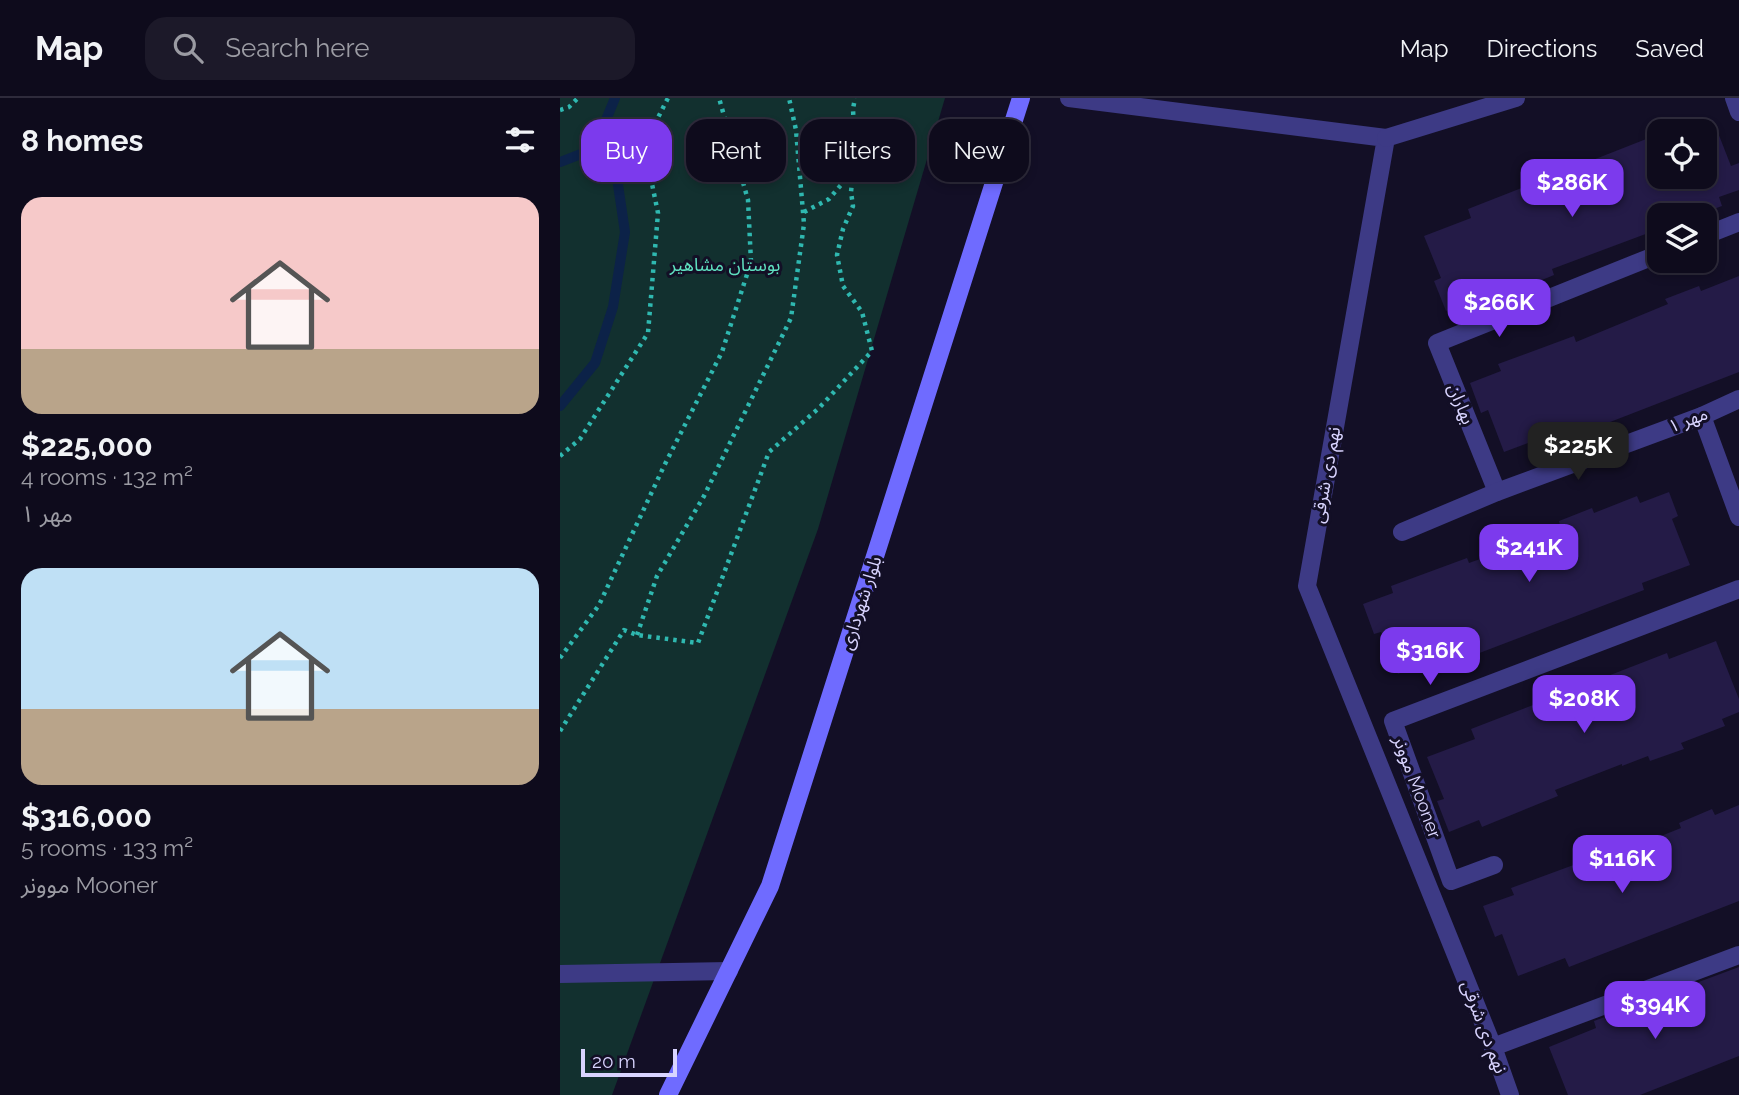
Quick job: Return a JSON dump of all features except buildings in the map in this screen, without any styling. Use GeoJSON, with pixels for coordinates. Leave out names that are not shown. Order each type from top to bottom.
{"type":"FeatureCollection","features":[{"type":"Feature","properties":{"kind":"street","name":"بلوار شهرداری"},"geometry":{"type":"LineString","coordinates":[[668,1095],[770,886],[1021,98]]}},
{"type":"Feature","properties":{"kind":"street"},"geometry":{"type":"LineString","coordinates":[[1069,98],[1386,138],[1516,98]]}},
{"type":"Feature","properties":{"kind":"street"},"geometry":{"type":"LineString","coordinates":[[1734,98],[1739,111]]}},
{"type":"Feature","properties":{"kind":"street","name":"نهم دی شرقی"},"geometry":{"type":"LineString","coordinates":[[1386,138],[1307,586],[1510,1095]]}},
{"type":"Feature","properties":{"kind":"street"},"geometry":{"type":"LineString","coordinates":[[1717,231],[1739,222]]}},
{"type":"Feature","properties":{"kind":"street","name":"بهاران"},"geometry":{"type":"LineString","coordinates":[[1497,492],[1437,343],[1647,259]]}},
{"type":"Feature","properties":{"kind":"street","name":"مهر ۱"},"geometry":{"type":"LineString","coordinates":[[1402,532],[1497,492],[1702,416],[1739,399]]}},
{"type":"Feature","properties":{"kind":"street"},"geometry":{"type":"LineString","coordinates":[[1702,416],[1739,517]]}},
{"type":"Feature","properties":{"kind":"street","name":"موونر Mooner"},"geometry":{"type":"LineString","coordinates":[[1494,865],[1451,881],[1393,721],[1739,589]]}},
{"type":"Feature","properties":{"kind":"street"},"geometry":{"type":"LineString","coordinates":[[1493,1047],[1739,955]]}},
{"type":"Feature","properties":{"kind":"street"},"geometry":{"type":"LineString","coordinates":[[560,974],[729,971]]}},
{"type":"Feature","properties":{"kind":"path"},"geometry":{"type":"LineString","coordinates":[[560,110],[569,107],[578,98]]}},
{"type":"Feature","properties":{"kind":"path"},"geometry":{"type":"LineString","coordinates":[[560,456],[580,439],[648,333],[658,214],[644,145],[668,98]]}},
{"type":"Feature","properties":{"kind":"path"},"geometry":{"type":"LineString","coordinates":[[560,658],[598,605],[663,467],[722,352],[751,262],[748,200],[719,98]]}},
{"type":"Feature","properties":{"kind":"path"},"geometry":{"type":"LineString","coordinates":[[637,635],[657,576],[704,496],[791,318],[804,224],[796,130],[789,98]]}},
{"type":"Feature","properties":{"kind":"path"},"geometry":{"type":"LineString","coordinates":[[854,119],[855,98]]}},
{"type":"Feature","properties":{"kind":"path"},"geometry":{"type":"LineString","coordinates":[[803,212],[829,199],[844,182]]}},
{"type":"Feature","properties":{"kind":"path"},"geometry":{"type":"LineString","coordinates":[[560,731],[624,630],[637,635],[698,643],[769,452],[820,408],[872,351],[862,312],[843,286],[837,255],[843,229],[853,206],[851,182]]}},
{"type":"Feature","properties":{"kind":"green space","name":"بوستان مشاهیر"},"geometry":{"type":"Polygon","coordinates":[[[560,98],[945,98],[939,119],[929,119],[929,152],[818,529],[612,1095],[560,1095],[560,98]]]}},
{"type":"Feature","properties":{"kind":"waterway"},"geometry":{"type":"LineString","coordinates":[[560,162],[594,149],[615,98]]}},
{"type":"Feature","properties":{"kind":"waterway"},"geometry":{"type":"LineString","coordinates":[[560,406],[595,363],[613,307],[625,232],[618,182]]}}]}
